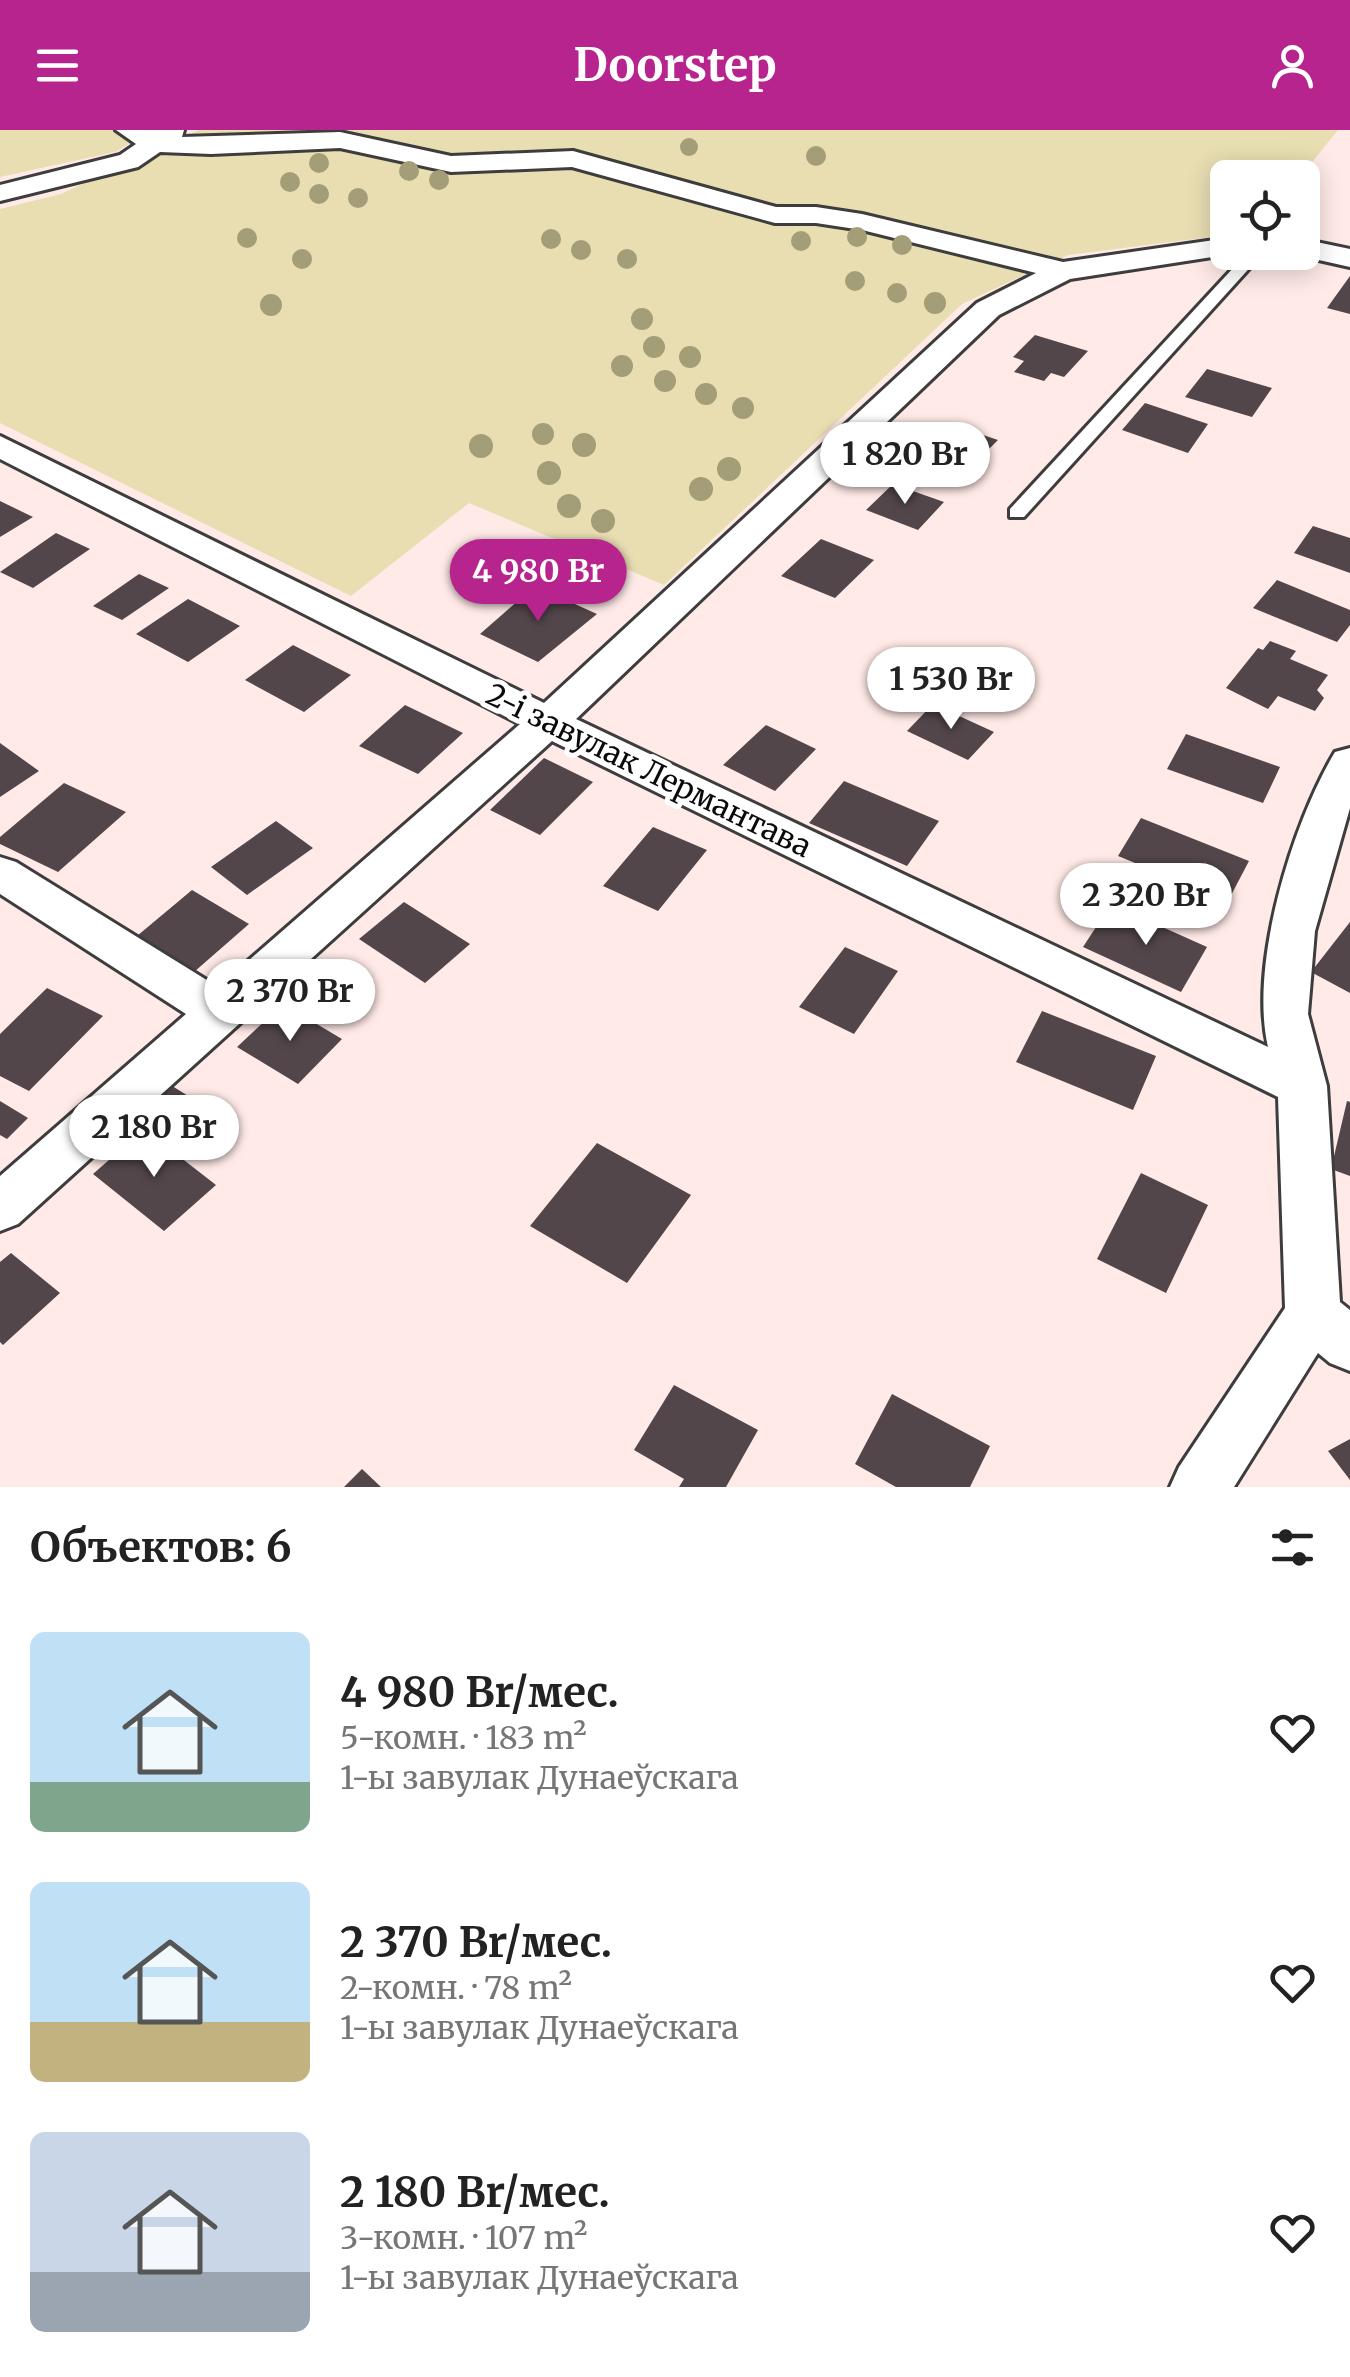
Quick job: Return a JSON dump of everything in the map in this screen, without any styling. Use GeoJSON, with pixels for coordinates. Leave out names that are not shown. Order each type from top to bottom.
{"type":"FeatureCollection","features":[{"type":"Feature","properties":{"kind":"street"},"geometry":{"type":"LineString","coordinates":[[129,130],[211,146],[340,140],[451,164],[573,158],[775,216],[816,215],[862,222],[1063,271]]}},
{"type":"Feature","properties":{"kind":"street"},"geometry":{"type":"LineString","coordinates":[[0,193],[129,161],[165,137]]}},
{"type":"Feature","properties":{"kind":"street"},"geometry":{"type":"LineString","coordinates":[[0,1208],[548,722],[988,309],[1063,271],[1210,250]]}},
{"type":"Feature","properties":{"kind":"street"},"geometry":{"type":"LineString","coordinates":[[1320,252],[1350,258]]}},
{"type":"Feature","properties":{"kind":"street","name":"2-і завулак Лермантава"},"geometry":{"type":"LineString","coordinates":[[0,446],[548,722],[1302,1086]]}},
{"type":"Feature","properties":{"kind":"street"},"geometry":{"type":"LineString","coordinates":[[1200,1487],[1332,1329],[1302,1086],[1284,1014],[1292,931],[1329,807],[1350,762]]}},
{"type":"Feature","properties":{"kind":"street"},"geometry":{"type":"LineString","coordinates":[[0,873],[218,1011]]}},
{"type":"Feature","properties":{"kind":"lane"},"geometry":{"type":"LineString","coordinates":[[1018,512],[1240,270]]}},
{"type":"Feature","properties":{"kind":"shaded area"},"geometry":{"type":"Polygon","coordinates":[[[0,130],[152,130],[115,152],[0,177],[0,130]]]}},
{"type":"Feature","properties":{"kind":"shaded area"},"geometry":{"type":"Polygon","coordinates":[[[199,130],[1338,130],[1314,160],[1210,160],[1210,237],[1068,255],[962,304],[664,585],[469,503],[351,596],[0,423],[0,209],[61,194],[199,130]]]}},
{"type":"Feature","properties":{"kind":"building"},"geometry":{"type":"Polygon","coordinates":[[[1350,276],[1350,314],[1327,308],[1350,276]]]}},
{"type":"Feature","properties":{"kind":"building"},"geometry":{"type":"Polygon","coordinates":[[[1035,335],[1088,351],[1064,377],[1051,373],[1044,381],[1014,372],[1024,361],[1013,357],[1035,335]]]}},
{"type":"Feature","properties":{"kind":"building"},"geometry":{"type":"Polygon","coordinates":[[[1207,369],[1272,388],[1252,417],[1185,397],[1207,369]]]}},
{"type":"Feature","properties":{"kind":"building"},"geometry":{"type":"Polygon","coordinates":[[[1145,403],[1208,424],[1188,453],[1122,430],[1145,403]]]}},
{"type":"Feature","properties":{"kind":"building"},"geometry":{"type":"Polygon","coordinates":[[[956,426],[998,440],[973,465],[932,450],[956,426]]]}},
{"type":"Feature","properties":{"kind":"building"},"geometry":{"type":"Polygon","coordinates":[[[893,484],[944,502],[918,530],[866,510],[893,484]]]}},
{"type":"Feature","properties":{"kind":"building"},"geometry":{"type":"Polygon","coordinates":[[[0,501],[33,517],[0,537],[0,501]]]}},
{"type":"Feature","properties":{"kind":"building"},"geometry":{"type":"Polygon","coordinates":[[[1313,526],[1350,538],[1350,573],[1294,553],[1313,526]]]}},
{"type":"Feature","properties":{"kind":"building"},"geometry":{"type":"Polygon","coordinates":[[[56,533],[90,549],[33,588],[0,572],[56,533]]]}},
{"type":"Feature","properties":{"kind":"building"},"geometry":{"type":"Polygon","coordinates":[[[821,539],[874,560],[835,598],[781,576],[821,539]]]}},
{"type":"Feature","properties":{"kind":"building"},"geometry":{"type":"Polygon","coordinates":[[[139,574],[169,588],[122,620],[93,606],[139,574]]]}},
{"type":"Feature","properties":{"kind":"building"},"geometry":{"type":"Polygon","coordinates":[[[1277,580],[1350,610],[1350,625],[1337,642],[1253,608],[1277,580]]]}},
{"type":"Feature","properties":{"kind":"building"},"geometry":{"type":"Polygon","coordinates":[[[535,586],[597,614],[538,662],[480,634],[535,586]]]}},
{"type":"Feature","properties":{"kind":"building"},"geometry":{"type":"Polygon","coordinates":[[[188,599],[240,626],[188,662],[136,634],[188,599]]]}},
{"type":"Feature","properties":{"kind":"building"},"geometry":{"type":"Polygon","coordinates":[[[1270,641],[1296,651],[1290,659],[1328,675],[1317,690],[1324,698],[1315,711],[1278,696],[1268,709],[1226,688],[1258,648],[1263,650],[1270,641]]]}},
{"type":"Feature","properties":{"kind":"building"},"geometry":{"type":"Polygon","coordinates":[[[293,645],[351,675],[304,712],[245,680],[293,645]]]}},
{"type":"Feature","properties":{"kind":"building"},"geometry":{"type":"Polygon","coordinates":[[[933,704],[994,732],[968,760],[907,731],[933,704]]]}},
{"type":"Feature","properties":{"kind":"building"},"geometry":{"type":"Polygon","coordinates":[[[405,705],[463,733],[418,774],[359,746],[405,705]]]}},
{"type":"Feature","properties":{"kind":"building"},"geometry":{"type":"Polygon","coordinates":[[[766,725],[816,749],[775,791],[723,765],[766,725]]]}},
{"type":"Feature","properties":{"kind":"building"},"geometry":{"type":"Polygon","coordinates":[[[1186,734],[1280,767],[1263,803],[1167,769],[1186,734]]]}},
{"type":"Feature","properties":{"kind":"building"},"geometry":{"type":"Polygon","coordinates":[[[0,743],[39,771],[0,797],[0,743]]]}},
{"type":"Feature","properties":{"kind":"building"},"geometry":{"type":"Polygon","coordinates":[[[544,758],[593,782],[540,835],[490,810],[544,758]]]}},
{"type":"Feature","properties":{"kind":"building"},"geometry":{"type":"Polygon","coordinates":[[[844,781],[939,821],[907,866],[809,823],[844,781]]]}},
{"type":"Feature","properties":{"kind":"building"},"geometry":{"type":"Polygon","coordinates":[[[64,783],[126,812],[58,872],[0,844],[0,837],[64,783]]]}},
{"type":"Feature","properties":{"kind":"building"},"geometry":{"type":"Polygon","coordinates":[[[1141,818],[1249,861],[1228,901],[1118,856],[1141,818]]]}},
{"type":"Feature","properties":{"kind":"building"},"geometry":{"type":"Polygon","coordinates":[[[276,821],[313,848],[247,895],[211,867],[276,821]]]}},
{"type":"Feature","properties":{"kind":"building"},"geometry":{"type":"Polygon","coordinates":[[[653,827],[707,850],[658,911],[603,886],[653,827]]]}},
{"type":"Feature","properties":{"kind":"building"},"geometry":{"type":"Polygon","coordinates":[[[192,890],[249,924],[194,972],[137,936],[192,890]]]}},
{"type":"Feature","properties":{"kind":"building"},"geometry":{"type":"Polygon","coordinates":[[[404,902],[470,944],[425,983],[359,939],[404,902]]]}},
{"type":"Feature","properties":{"kind":"building"},"geometry":{"type":"Polygon","coordinates":[[[1111,904],[1207,947],[1181,992],[1083,947],[1111,904]]]}},
{"type":"Feature","properties":{"kind":"building"},"geometry":{"type":"Polygon","coordinates":[[[1350,922],[1350,993],[1311,972],[1350,922]]]}},
{"type":"Feature","properties":{"kind":"building"},"geometry":{"type":"Polygon","coordinates":[[[845,947],[898,971],[854,1034],[799,1007],[845,947]]]}},
{"type":"Feature","properties":{"kind":"building"},"geometry":{"type":"Polygon","coordinates":[[[47,988],[103,1016],[29,1091],[0,1076],[0,1034],[47,988]]]}},
{"type":"Feature","properties":{"kind":"building"},"geometry":{"type":"Polygon","coordinates":[[[283,1004],[342,1039],[298,1084],[237,1047],[283,1004]]]}},
{"type":"Feature","properties":{"kind":"building"},"geometry":{"type":"Polygon","coordinates":[[[1042,1011],[1156,1056],[1133,1110],[1016,1062],[1042,1011]]]}},
{"type":"Feature","properties":{"kind":"building"},"geometry":{"type":"Polygon","coordinates":[[[169,1084],[193,1099],[173,1118],[148,1103],[169,1084]]]}},
{"type":"Feature","properties":{"kind":"building"},"geometry":{"type":"Polygon","coordinates":[[[0,1101],[28,1118],[7,1139],[0,1135],[0,1101]]]}},
{"type":"Feature","properties":{"kind":"building"},"geometry":{"type":"Polygon","coordinates":[[[1347,1101],[1350,1102],[1350,1176],[1331,1169],[1347,1101]]]}},
{"type":"Feature","properties":{"kind":"building"},"geometry":{"type":"Polygon","coordinates":[[[144,1129],[216,1185],[164,1231],[93,1174],[144,1129]]]}},
{"type":"Feature","properties":{"kind":"building"},"geometry":{"type":"Polygon","coordinates":[[[597,1143],[691,1195],[627,1283],[530,1226],[597,1143]]]}},
{"type":"Feature","properties":{"kind":"building"},"geometry":{"type":"Polygon","coordinates":[[[1141,1173],[1208,1205],[1166,1293],[1097,1259],[1141,1173]]]}},
{"type":"Feature","properties":{"kind":"building"},"geometry":{"type":"Polygon","coordinates":[[[11,1253],[60,1293],[3,1345],[0,1262],[11,1253]]]}},
{"type":"Feature","properties":{"kind":"building"},"geometry":{"type":"Polygon","coordinates":[[[674,1385],[758,1430],[726,1487],[679,1487],[684,1479],[634,1450],[674,1385]]]}},
{"type":"Feature","properties":{"kind":"building"},"geometry":{"type":"Polygon","coordinates":[[[892,1394],[990,1446],[970,1487],[896,1487],[855,1464],[892,1394]]]}},
{"type":"Feature","properties":{"kind":"building"},"geometry":{"type":"Polygon","coordinates":[[[1350,1439],[1350,1480],[1328,1451],[1350,1439]]]}},
{"type":"Feature","properties":{"kind":"building"},"geometry":{"type":"Polygon","coordinates":[[[362,1469],[381,1487],[344,1487],[362,1469]]]}}]}
